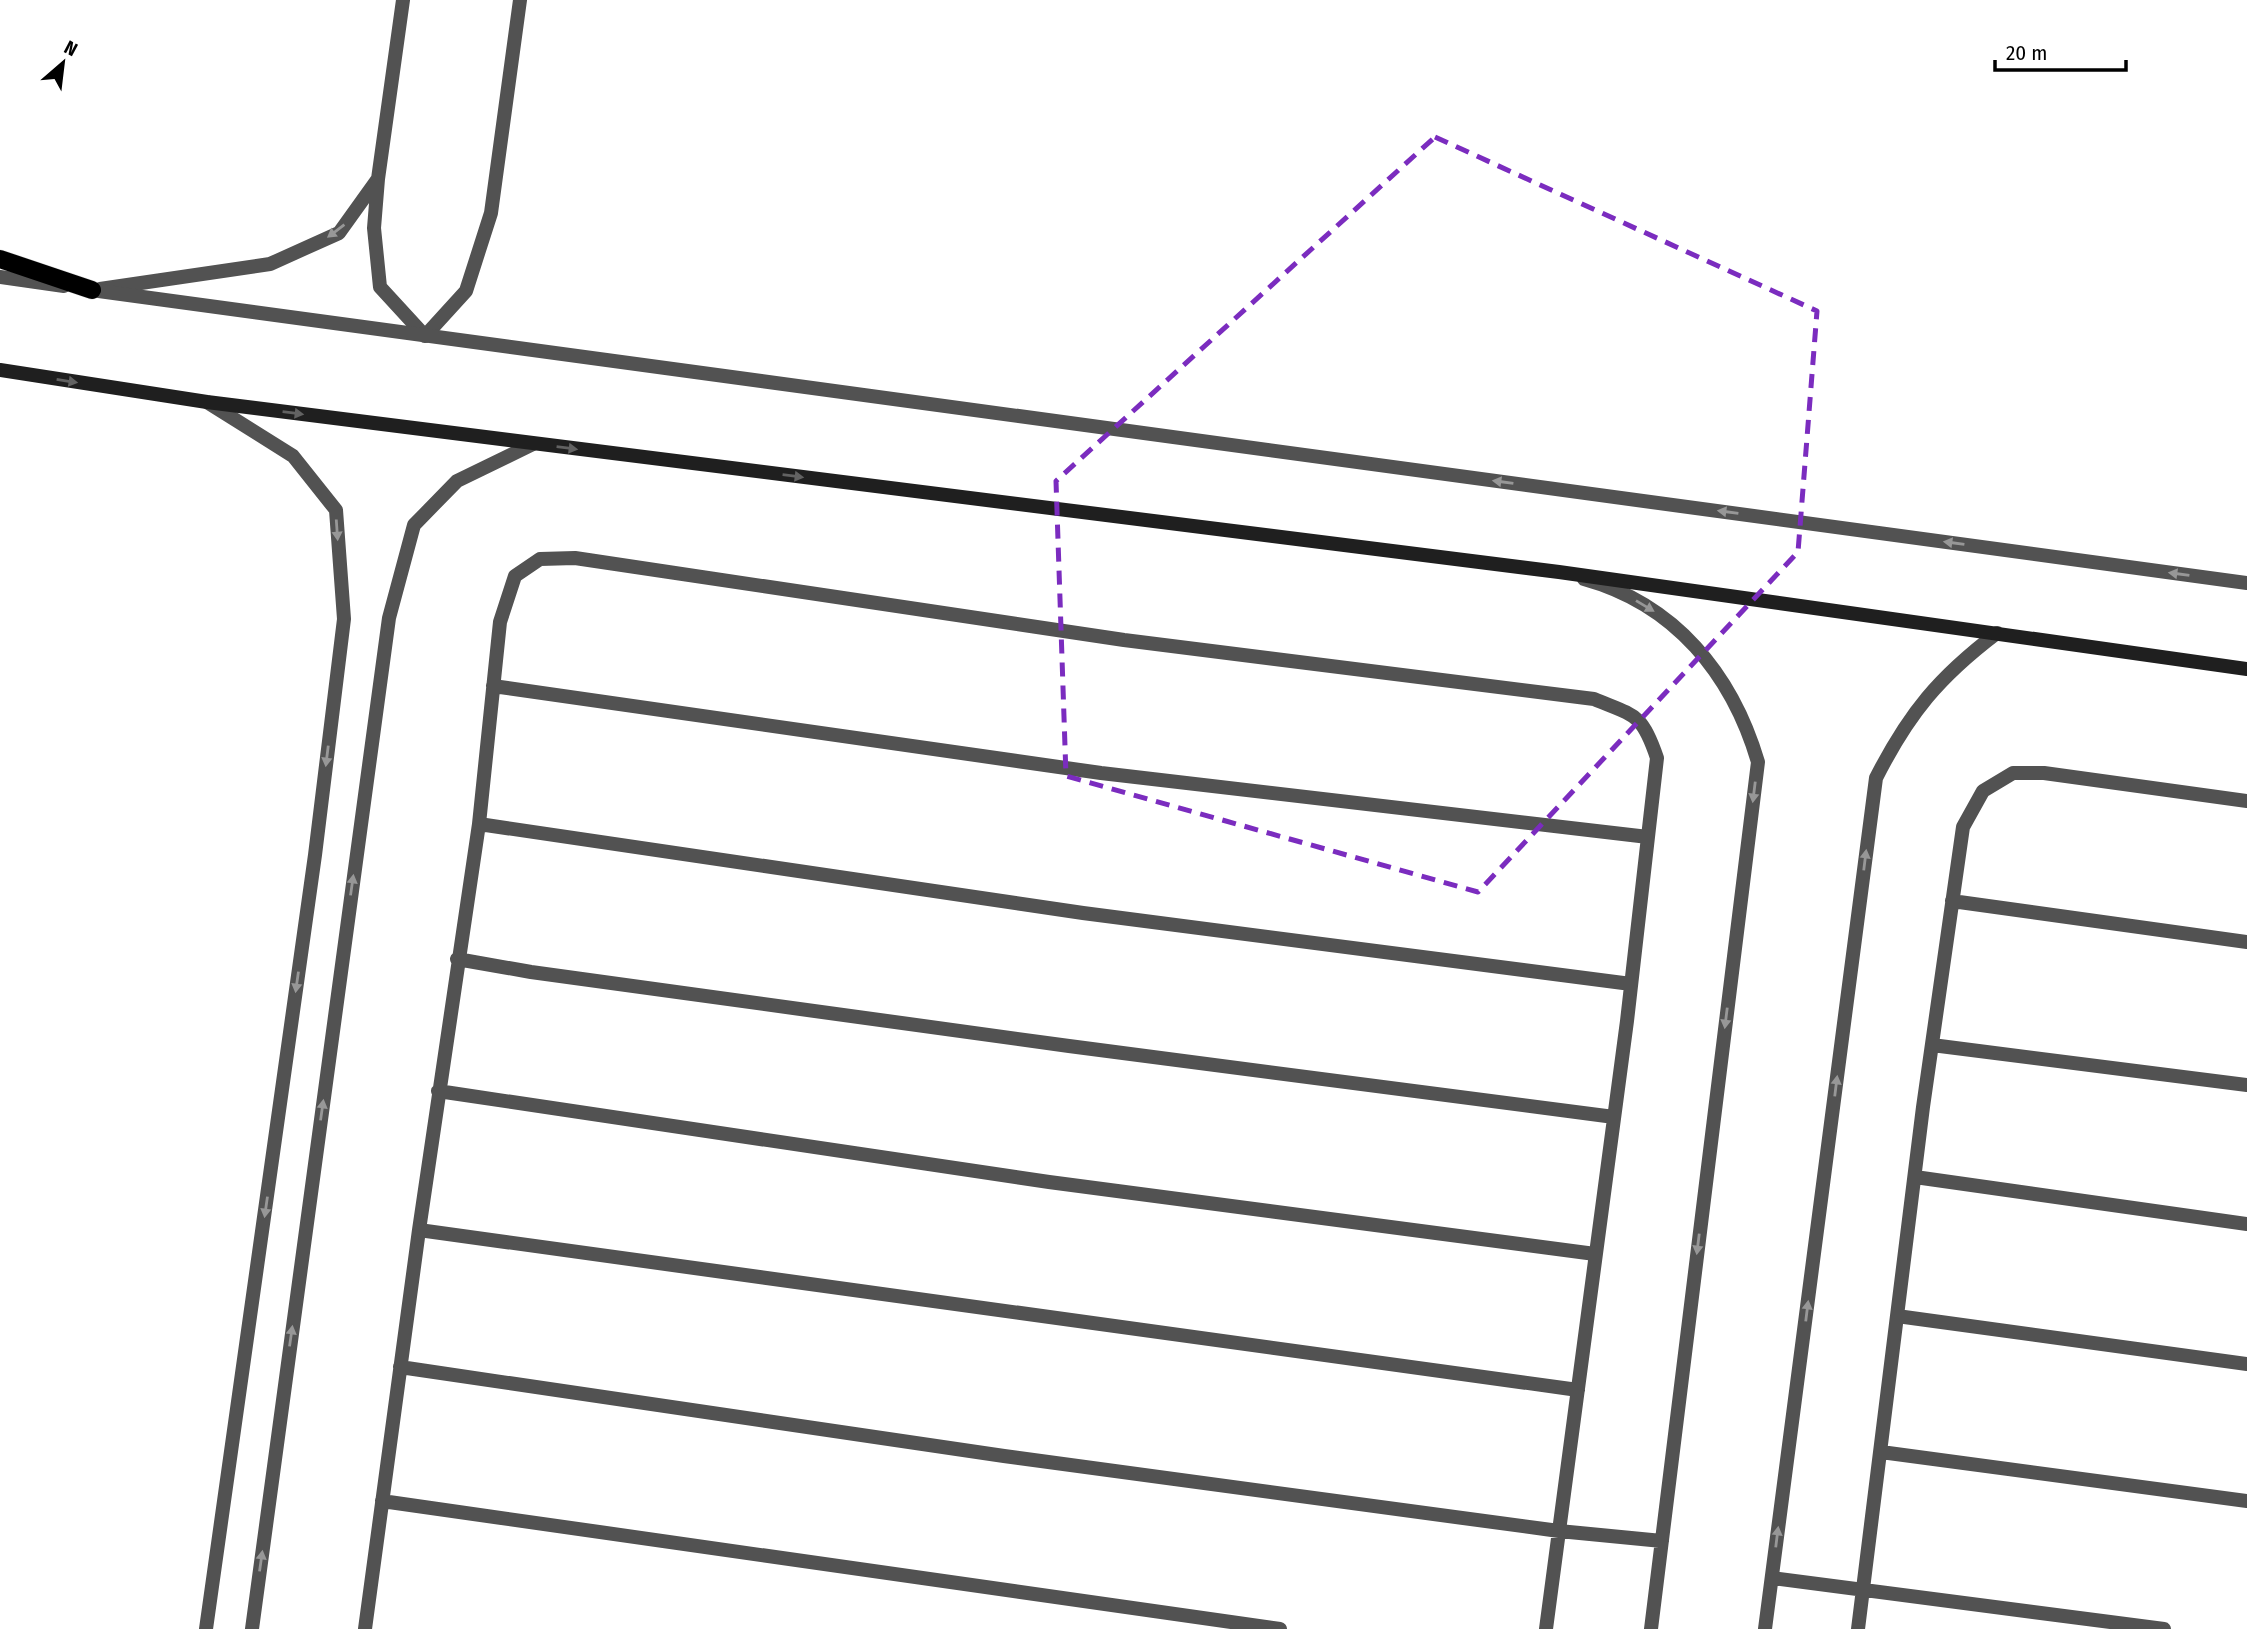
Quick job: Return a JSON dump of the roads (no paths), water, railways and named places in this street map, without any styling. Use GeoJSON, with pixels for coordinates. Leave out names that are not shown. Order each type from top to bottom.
{"type":"FeatureCollection","features":[{"type":"Feature","properties":{"kind":"main road"},"geometry":{"type":"LineString","coordinates":[[0,259],[92,290]]}},
{"type":"Feature","properties":{"kind":"main road"},"geometry":{"type":"LineString","coordinates":[[0,370],[207,402],[1559,572],[2247,669]]}},
{"type":"Feature","properties":{"kind":"street"},"geometry":{"type":"LineString","coordinates":[[403,0],[378,179],[374,229],[380,286],[425,336]]}},
{"type":"Feature","properties":{"kind":"street"},"geometry":{"type":"LineString","coordinates":[[425,336],[466,291],[491,213],[520,0]]}},
{"type":"Feature","properties":{"kind":"street"},"geometry":{"type":"LineString","coordinates":[[92,290],[271,264],[339,233],[378,179]]}},
{"type":"Feature","properties":{"kind":"street"},"geometry":{"type":"LineString","coordinates":[[0,278],[2247,583]]}},
{"type":"Feature","properties":{"kind":"street"},"geometry":{"type":"LineString","coordinates":[[206,1629],[315,855],[344,619],[336,510],[293,456],[207,402]]}},
{"type":"Feature","properties":{"kind":"street"},"geometry":{"type":"LineString","coordinates":[[252,1629],[389,618],[414,525],[457,481],[533,444]]}},
{"type":"Feature","properties":{"kind":"street"},"geometry":{"type":"LineString","coordinates":[[365,1629],[438,1091],[479,824],[500,622],[515,576],[540,559],[575,558],[1124,640],[1594,699],[1637,717],[1649,733],[1657,758],[1631,984],[1546,1629]]}},
{"type":"Feature","properties":{"kind":"street"},"geometry":{"type":"LineString","coordinates":[[1559,572],[1595,582],[1629,596],[1660,615],[1688,638],[1732,695],[1747,727],[1758,762],[1651,1629]]}},
{"type":"Feature","properties":{"kind":"street"},"geometry":{"type":"LineString","coordinates":[[1765,1629],[1876,778],[1906,723],[1925,697],[1947,674],[1997,633]]}},
{"type":"Feature","properties":{"kind":"street"},"geometry":{"type":"LineString","coordinates":[[493,686],[1101,773],[1648,837]]}},
{"type":"Feature","properties":{"kind":"street"},"geometry":{"type":"LineString","coordinates":[[1858,1629],[1914,1177],[1963,827],[1983,791],[2013,773],[2044,773],[2247,801]]}},
{"type":"Feature","properties":{"kind":"street"},"geometry":{"type":"LineString","coordinates":[[479,824],[1083,913],[1631,984]]}},
{"type":"Feature","properties":{"kind":"street"},"geometry":{"type":"LineString","coordinates":[[1952,901],[2247,942]]}},
{"type":"Feature","properties":{"kind":"street"},"geometry":{"type":"LineString","coordinates":[[457,959],[531,972],[1069,1046],[1614,1117]]}},
{"type":"Feature","properties":{"kind":"street"},"geometry":{"type":"LineString","coordinates":[[1932,1045],[2247,1085]]}},
{"type":"Feature","properties":{"kind":"street"},"geometry":{"type":"LineString","coordinates":[[438,1091],[1049,1182],[1595,1254]]}},
{"type":"Feature","properties":{"kind":"street"},"geometry":{"type":"LineString","coordinates":[[1914,1177],[2247,1224]]}},
{"type":"Feature","properties":{"kind":"street"},"geometry":{"type":"LineString","coordinates":[[419,1230],[1578,1390]]}},
{"type":"Feature","properties":{"kind":"street"},"geometry":{"type":"LineString","coordinates":[[1897,1316],[2247,1364]]}},
{"type":"Feature","properties":{"kind":"street"},"geometry":{"type":"LineString","coordinates":[[400,1367],[1004,1456],[1559,1531],[1662,1541]]}},
{"type":"Feature","properties":{"kind":"street"},"geometry":{"type":"LineString","coordinates":[[1881,1452],[2247,1501]]}},
{"type":"Feature","properties":{"kind":"street"},"geometry":{"type":"LineString","coordinates":[[382,1501],[1280,1629]]}},
{"type":"Feature","properties":{"kind":"street"},"geometry":{"type":"LineString","coordinates":[[1772,1578],[2164,1629]]}}]}
